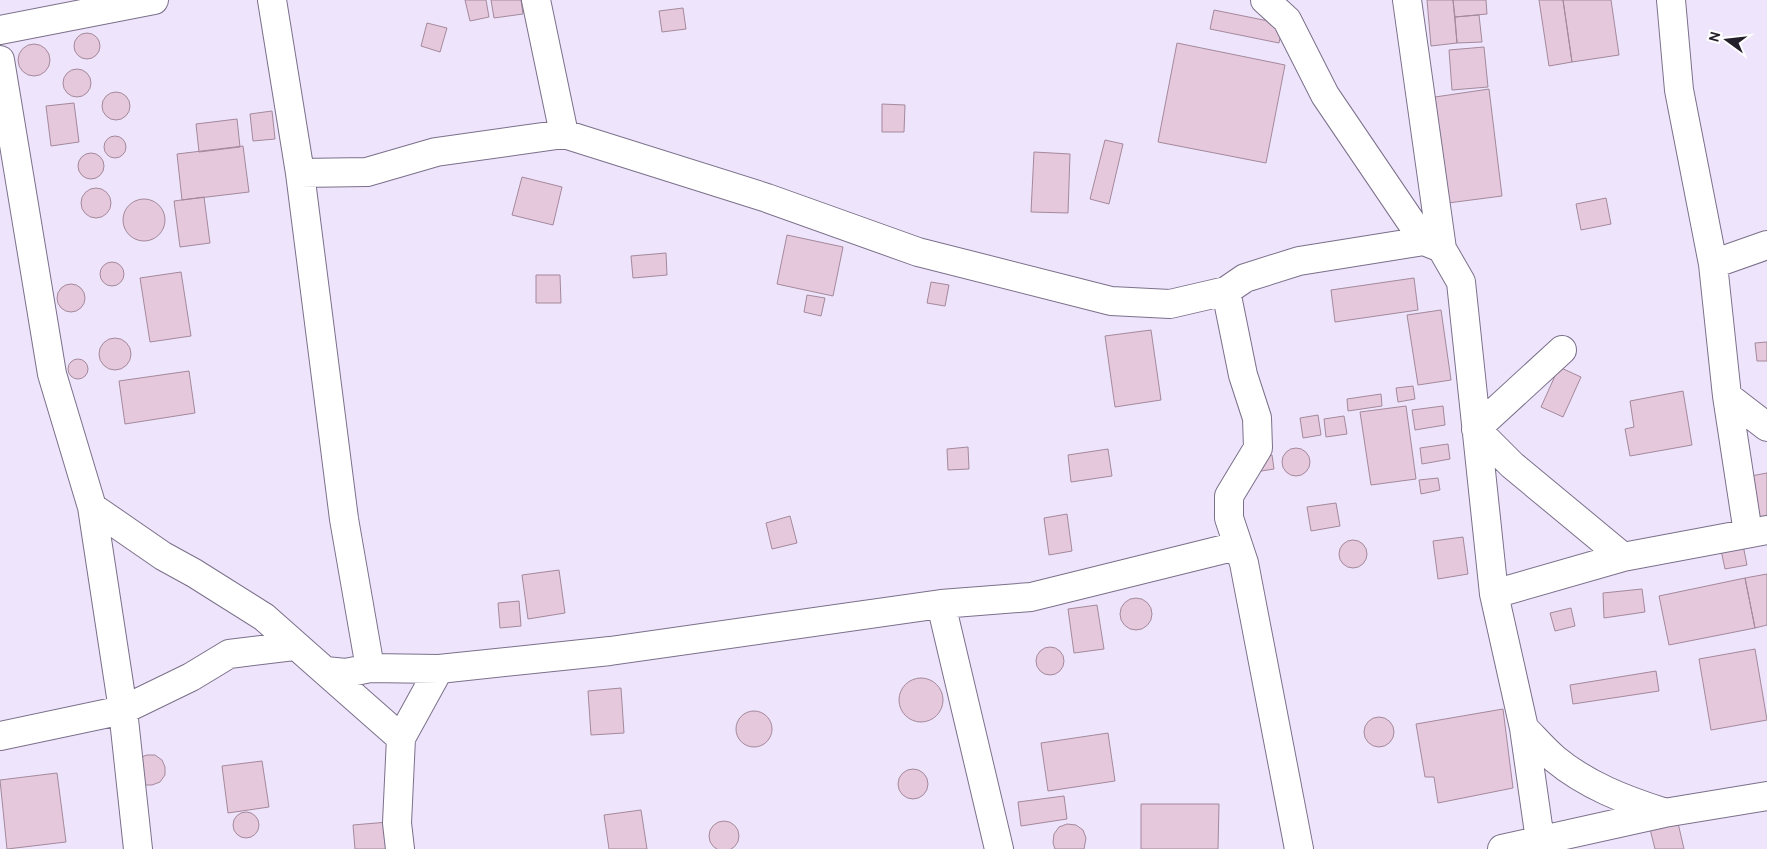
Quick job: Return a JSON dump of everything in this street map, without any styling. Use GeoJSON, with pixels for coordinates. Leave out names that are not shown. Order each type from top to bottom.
{"type":"FeatureCollection","features":[{"type":"Feature","properties":{"kind":"street"},"geometry":{"type":"LineString","coordinates":[[0,30],[154,0]]}},
{"type":"Feature","properties":{"kind":"street"},"geometry":{"type":"LineString","coordinates":[[272,0],[300,173],[344,519],[370,668]]}},
{"type":"Feature","properties":{"kind":"street"},"geometry":{"type":"LineString","coordinates":[[536,0],[564,134]]}},
{"type":"Feature","properties":{"kind":"street"},"geometry":{"type":"LineString","coordinates":[[1265,0],[1287,20],[1325,95],[1461,282],[1494,594],[1524,728],[1540,840]]}},
{"type":"Feature","properties":{"kind":"street"},"geometry":{"type":"LineString","coordinates":[[1407,0],[1433,245]]}},
{"type":"Feature","properties":{"kind":"street"},"geometry":{"type":"LineString","coordinates":[[1494,594],[1623,556],[1757,531],[1727,396],[1713,264],[1679,90],[1671,0]]}},
{"type":"Feature","properties":{"kind":"street"},"geometry":{"type":"LineString","coordinates":[[0,60],[52,374],[92,507],[123,710],[138,849]]}},
{"type":"Feature","properties":{"kind":"street"},"geometry":{"type":"LineString","coordinates":[[300,173],[367,172],[436,152],[564,134],[767,198],[918,252],[1111,302],[1170,304],[1226,291],[1245,278],[1299,261],[1433,245]]}},
{"type":"Feature","properties":{"kind":"street"},"geometry":{"type":"LineString","coordinates":[[1713,264],[1767,246]]}},
{"type":"Feature","properties":{"kind":"street"},"geometry":{"type":"LineString","coordinates":[[1226,291],[1243,375],[1257,418],[1258,448],[1229,496],[1229,518],[1244,563],[1299,849]]}},
{"type":"Feature","properties":{"kind":"street"},"geometry":{"type":"LineString","coordinates":[[1476,429],[1562,350]]}},
{"type":"Feature","properties":{"kind":"street"},"geometry":{"type":"LineString","coordinates":[[1727,396],[1767,427]]}},
{"type":"Feature","properties":{"kind":"street"},"geometry":{"type":"LineString","coordinates":[[1476,429],[1512,465],[1623,556]]}},
{"type":"Feature","properties":{"kind":"street"},"geometry":{"type":"LineString","coordinates":[[92,507],[163,556],[264,617],[294,646],[401,738]]}},
{"type":"Feature","properties":{"kind":"street"},"geometry":{"type":"LineString","coordinates":[[325,671],[346,673],[370,668],[439,669],[610,651],[940,604],[1031,597],[1237,546]]}},
{"type":"Feature","properties":{"kind":"street"},"geometry":{"type":"LineString","coordinates":[[940,604],[999,849]]}},
{"type":"Feature","properties":{"kind":"street"},"geometry":{"type":"LineString","coordinates":[[0,736],[123,710],[191,677],[229,654],[294,646]]}},
{"type":"Feature","properties":{"kind":"street"},"geometry":{"type":"LineString","coordinates":[[400,849],[397,823],[401,738],[439,669]]}},
{"type":"Feature","properties":{"kind":"street"},"geometry":{"type":"LineString","coordinates":[[1524,728],[1554,758],[1588,780],[1621,798],[1664,812]]}},
{"type":"Feature","properties":{"kind":"street"},"geometry":{"type":"LineString","coordinates":[[1502,849],[1664,812],[1767,796]]}},
{"type":"Feature","properties":{"kind":"building"},"geometry":{"type":"Polygon","coordinates":[[[465,0],[486,0],[489,17],[470,21],[465,0]]]}},
{"type":"Feature","properties":{"kind":"building"},"geometry":{"type":"Polygon","coordinates":[[[491,0],[521,0],[523,14],[494,18],[491,0]]]}},
{"type":"Feature","properties":{"kind":"building"},"geometry":{"type":"Polygon","coordinates":[[[1427,0],[1453,0],[1457,43],[1431,46],[1427,0]]]}},
{"type":"Feature","properties":{"kind":"building"},"geometry":{"type":"Polygon","coordinates":[[[1453,0],[1486,0],[1487,14],[1455,17],[1453,0]]]}},
{"type":"Feature","properties":{"kind":"building"},"geometry":{"type":"Polygon","coordinates":[[[1539,0],[1563,0],[1572,62],[1549,66],[1539,0]]]}},
{"type":"Feature","properties":{"kind":"building"},"geometry":{"type":"Polygon","coordinates":[[[1563,0],[1611,0],[1619,55],[1572,62],[1563,0]]]}},
{"type":"Feature","properties":{"kind":"building"},"geometry":{"type":"Polygon","coordinates":[[[683,8],[686,29],[662,32],[659,11],[683,8]]]}},
{"type":"Feature","properties":{"kind":"building"},"geometry":{"type":"Polygon","coordinates":[[[1214,10],[1283,24],[1279,43],[1210,29],[1214,10]]]}},
{"type":"Feature","properties":{"kind":"building"},"geometry":{"type":"Polygon","coordinates":[[[1479,15],[1482,42],[1457,43],[1455,17],[1479,15]]]}},
{"type":"Feature","properties":{"kind":"building"},"geometry":{"type":"Polygon","coordinates":[[[427,23],[447,28],[440,52],[421,46],[427,23]]]}},
{"type":"Feature","properties":{"kind":"building"},"geometry":{"type":"Polygon","coordinates":[[[87,33],[96,37],[100,46],[96,55],[87,59],[78,55],[74,46],[78,37],[87,33]]]}},
{"type":"Feature","properties":{"kind":"building"},"geometry":{"type":"Polygon","coordinates":[[[1177,43],[1285,65],[1266,163],[1158,142],[1177,43]]]}},
{"type":"Feature","properties":{"kind":"building"},"geometry":{"type":"Polygon","coordinates":[[[34,44],[40,45],[45,49],[49,54],[49,66],[45,71],[40,75],[34,76],[28,75],[23,71],[19,66],[18,60],[19,54],[23,49],[28,45],[34,44]]]}},
{"type":"Feature","properties":{"kind":"building"},"geometry":{"type":"Polygon","coordinates":[[[1484,47],[1488,87],[1452,90],[1449,50],[1484,47]]]}},
{"type":"Feature","properties":{"kind":"building"},"geometry":{"type":"Polygon","coordinates":[[[77,69],[87,73],[91,83],[87,93],[77,97],[67,93],[63,83],[67,73],[77,69]]]}},
{"type":"Feature","properties":{"kind":"building"},"geometry":{"type":"Polygon","coordinates":[[[1489,89],[1502,196],[1448,203],[1435,97],[1489,89]]]}},
{"type":"Feature","properties":{"kind":"building"},"geometry":{"type":"Polygon","coordinates":[[[116,92],[126,96],[130,106],[126,116],[116,120],[106,116],[102,106],[106,96],[116,92]]]}},
{"type":"Feature","properties":{"kind":"building"},"geometry":{"type":"Polygon","coordinates":[[[74,103],[79,142],[51,146],[46,106],[74,103]]]}},
{"type":"Feature","properties":{"kind":"building"},"geometry":{"type":"Polygon","coordinates":[[[882,104],[905,105],[904,132],[882,132],[882,104]]]}},
{"type":"Feature","properties":{"kind":"building"},"geometry":{"type":"Polygon","coordinates":[[[272,111],[275,139],[253,141],[250,114],[272,111]]]}},
{"type":"Feature","properties":{"kind":"building"},"geometry":{"type":"Polygon","coordinates":[[[237,119],[240,147],[199,152],[196,124],[237,119]]]}},
{"type":"Feature","properties":{"kind":"building"},"geometry":{"type":"Polygon","coordinates":[[[111,136],[119,136],[126,143],[126,151],[119,158],[111,158],[104,151],[104,143],[111,136]]]}},
{"type":"Feature","properties":{"kind":"building"},"geometry":{"type":"Polygon","coordinates":[[[1105,140],[1123,144],[1109,204],[1090,199],[1105,140]]]}},
{"type":"Feature","properties":{"kind":"building"},"geometry":{"type":"Polygon","coordinates":[[[243,146],[249,192],[182,200],[177,154],[243,146]]]}},
{"type":"Feature","properties":{"kind":"building"},"geometry":{"type":"Polygon","coordinates":[[[1034,152],[1070,154],[1068,213],[1031,212],[1034,152]]]}},
{"type":"Feature","properties":{"kind":"building"},"geometry":{"type":"Polygon","coordinates":[[[91,153],[100,157],[104,166],[100,175],[91,179],[82,175],[78,166],[82,157],[91,153]]]}},
{"type":"Feature","properties":{"kind":"building"},"geometry":{"type":"Polygon","coordinates":[[[522,177],[562,187],[553,225],[512,215],[522,177]]]}},
{"type":"Feature","properties":{"kind":"building"},"geometry":{"type":"Polygon","coordinates":[[[96,188],[107,192],[111,203],[107,214],[96,218],[85,214],[81,203],[85,192],[96,188]]]}},
{"type":"Feature","properties":{"kind":"building"},"geometry":{"type":"Polygon","coordinates":[[[204,197],[210,243],[180,247],[174,201],[204,197]]]}},
{"type":"Feature","properties":{"kind":"building"},"geometry":{"type":"Polygon","coordinates":[[[1606,198],[1611,224],[1581,230],[1576,204],[1606,198]]]}},
{"type":"Feature","properties":{"kind":"building"},"geometry":{"type":"Polygon","coordinates":[[[144,199],[159,205],[165,220],[159,235],[144,241],[129,235],[123,220],[129,205],[144,199]]]}},
{"type":"Feature","properties":{"kind":"building"},"geometry":{"type":"Polygon","coordinates":[[[787,235],[843,247],[833,296],[777,284],[787,235]]]}},
{"type":"Feature","properties":{"kind":"building"},"geometry":{"type":"Polygon","coordinates":[[[666,253],[667,275],[633,278],[631,256],[666,253]]]}},
{"type":"Feature","properties":{"kind":"building"},"geometry":{"type":"Polygon","coordinates":[[[112,262],[121,265],[124,274],[121,283],[112,286],[103,283],[100,274],[103,265],[112,262]]]}},
{"type":"Feature","properties":{"kind":"building"},"geometry":{"type":"Polygon","coordinates":[[[181,272],[191,336],[150,342],[140,278],[181,272]]]}},
{"type":"Feature","properties":{"kind":"building"},"geometry":{"type":"Polygon","coordinates":[[[536,275],[560,275],[561,303],[536,303],[536,275]]]}},
{"type":"Feature","properties":{"kind":"building"},"geometry":{"type":"Polygon","coordinates":[[[1414,278],[1418,310],[1335,322],[1331,290],[1414,278]]]}},
{"type":"Feature","properties":{"kind":"building"},"geometry":{"type":"Polygon","coordinates":[[[931,282],[949,285],[945,306],[927,303],[931,282]]]}},
{"type":"Feature","properties":{"kind":"building"},"geometry":{"type":"Polygon","coordinates":[[[71,284],[81,288],[85,298],[81,308],[71,312],[61,308],[57,298],[61,288],[71,284]]]}},
{"type":"Feature","properties":{"kind":"building"},"geometry":{"type":"Polygon","coordinates":[[[807,295],[825,298],[821,316],[804,312],[807,295]]]}},
{"type":"Feature","properties":{"kind":"building"},"geometry":{"type":"Polygon","coordinates":[[[1441,310],[1451,380],[1418,385],[1407,315],[1441,310]]]}},
{"type":"Feature","properties":{"kind":"building"},"geometry":{"type":"Polygon","coordinates":[[[1151,330],[1161,400],[1115,407],[1105,336],[1151,330]]]}},
{"type":"Feature","properties":{"kind":"building"},"geometry":{"type":"Polygon","coordinates":[[[115,338],[127,342],[131,354],[127,366],[115,370],[103,366],[99,354],[103,342],[115,338]]]}},
{"type":"Feature","properties":{"kind":"building"},"geometry":{"type":"Polygon","coordinates":[[[1767,342],[1767,361],[1757,361],[1755,343],[1767,342]]]}},
{"type":"Feature","properties":{"kind":"building"},"geometry":{"type":"Polygon","coordinates":[[[78,359],[85,362],[88,369],[85,376],[78,379],[71,376],[68,369],[71,362],[78,359]]]}},
{"type":"Feature","properties":{"kind":"building"},"geometry":{"type":"Polygon","coordinates":[[[1559,367],[1581,377],[1563,417],[1541,407],[1559,367]]]}},
{"type":"Feature","properties":{"kind":"building"},"geometry":{"type":"Polygon","coordinates":[[[189,371],[195,413],[125,424],[119,381],[189,371]]]}},
{"type":"Feature","properties":{"kind":"building"},"geometry":{"type":"Polygon","coordinates":[[[1413,386],[1415,399],[1398,402],[1396,388],[1413,386]]]}},
{"type":"Feature","properties":{"kind":"building"},"geometry":{"type":"Polygon","coordinates":[[[1683,391],[1692,445],[1630,456],[1625,429],[1634,427],[1630,401],[1683,391]]]}},
{"type":"Feature","properties":{"kind":"building"},"geometry":{"type":"Polygon","coordinates":[[[1381,394],[1382,406],[1348,411],[1347,399],[1381,394]]]}},
{"type":"Feature","properties":{"kind":"building"},"geometry":{"type":"Polygon","coordinates":[[[1406,406],[1416,479],[1371,485],[1360,412],[1406,406]]]}},
{"type":"Feature","properties":{"kind":"building"},"geometry":{"type":"Polygon","coordinates":[[[1443,406],[1445,425],[1415,430],[1412,410],[1443,406]]]}},
{"type":"Feature","properties":{"kind":"building"},"geometry":{"type":"Polygon","coordinates":[[[1318,415],[1321,435],[1303,438],[1300,418],[1318,415]]]}},
{"type":"Feature","properties":{"kind":"building"},"geometry":{"type":"Polygon","coordinates":[[[1344,416],[1347,434],[1326,437],[1324,419],[1344,416]]]}},
{"type":"Feature","properties":{"kind":"building"},"geometry":{"type":"Polygon","coordinates":[[[1448,444],[1450,459],[1422,464],[1420,448],[1448,444]]]}},
{"type":"Feature","properties":{"kind":"building"},"geometry":{"type":"Polygon","coordinates":[[[968,447],[969,469],[948,470],[947,449],[968,447]]]}},
{"type":"Feature","properties":{"kind":"building"},"geometry":{"type":"Polygon","coordinates":[[[1296,448],[1306,452],[1310,462],[1306,472],[1296,476],[1286,472],[1282,462],[1286,452],[1296,448]]]}},
{"type":"Feature","properties":{"kind":"building"},"geometry":{"type":"Polygon","coordinates":[[[1108,449],[1112,476],[1071,482],[1068,455],[1108,449]]]}},
{"type":"Feature","properties":{"kind":"building"},"geometry":{"type":"Polygon","coordinates":[[[1272,455],[1274,469],[1255,472],[1253,459],[1272,455]]]}},
{"type":"Feature","properties":{"kind":"building"},"geometry":{"type":"Polygon","coordinates":[[[1767,473],[1767,518],[1759,520],[1751,476],[1767,473]]]}},
{"type":"Feature","properties":{"kind":"building"},"geometry":{"type":"Polygon","coordinates":[[[1438,478],[1440,490],[1421,494],[1419,480],[1438,478]]]}},
{"type":"Feature","properties":{"kind":"building"},"geometry":{"type":"Polygon","coordinates":[[[1336,503],[1340,526],[1311,531],[1307,507],[1336,503]]]}},
{"type":"Feature","properties":{"kind":"building"},"geometry":{"type":"Polygon","coordinates":[[[1067,514],[1072,551],[1049,555],[1044,518],[1067,514]]]}},
{"type":"Feature","properties":{"kind":"building"},"geometry":{"type":"Polygon","coordinates":[[[790,516],[797,543],[772,549],[766,523],[790,516]]]}},
{"type":"Feature","properties":{"kind":"building"},"geometry":{"type":"Polygon","coordinates":[[[1463,537],[1468,574],[1438,579],[1433,541],[1463,537]]]}},
{"type":"Feature","properties":{"kind":"building"},"geometry":{"type":"Polygon","coordinates":[[[1353,540],[1363,544],[1367,554],[1363,564],[1353,568],[1343,564],[1339,554],[1343,544],[1353,540]]]}},
{"type":"Feature","properties":{"kind":"building"},"geometry":{"type":"Polygon","coordinates":[[[1743,545],[1747,565],[1725,569],[1721,550],[1743,545]]]}},
{"type":"Feature","properties":{"kind":"building"},"geometry":{"type":"Polygon","coordinates":[[[559,570],[565,613],[528,619],[522,575],[559,570]]]}},
{"type":"Feature","properties":{"kind":"building"},"geometry":{"type":"Polygon","coordinates":[[[1767,574],[1767,625],[1755,628],[1745,578],[1767,574]]]}},
{"type":"Feature","properties":{"kind":"building"},"geometry":{"type":"Polygon","coordinates":[[[1745,578],[1755,628],[1669,645],[1659,596],[1745,578]]]}},
{"type":"Feature","properties":{"kind":"building"},"geometry":{"type":"Polygon","coordinates":[[[1642,589],[1645,612],[1604,618],[1603,593],[1642,589]]]}},
{"type":"Feature","properties":{"kind":"building"},"geometry":{"type":"Polygon","coordinates":[[[1136,598],[1142,599],[1147,603],[1151,608],[1151,620],[1147,625],[1142,629],[1136,630],[1130,629],[1125,625],[1121,620],[1120,614],[1121,608],[1125,603],[1130,599],[1136,598]]]}},
{"type":"Feature","properties":{"kind":"building"},"geometry":{"type":"Polygon","coordinates":[[[519,601],[521,626],[500,628],[498,603],[519,601]]]}},
{"type":"Feature","properties":{"kind":"building"},"geometry":{"type":"Polygon","coordinates":[[[1097,605],[1104,649],[1074,653],[1068,609],[1097,605]]]}},
{"type":"Feature","properties":{"kind":"building"},"geometry":{"type":"Polygon","coordinates":[[[1571,608],[1575,626],[1555,631],[1550,613],[1571,608]]]}},
{"type":"Feature","properties":{"kind":"building"},"geometry":{"type":"Polygon","coordinates":[[[1050,647],[1060,651],[1064,661],[1060,671],[1050,675],[1040,671],[1036,661],[1040,651],[1050,647]]]}},
{"type":"Feature","properties":{"kind":"building"},"geometry":{"type":"Polygon","coordinates":[[[1755,649],[1767,720],[1711,730],[1699,659],[1755,649]]]}},
{"type":"Feature","properties":{"kind":"building"},"geometry":{"type":"Polygon","coordinates":[[[1656,671],[1659,691],[1573,704],[1570,685],[1656,671]]]}},
{"type":"Feature","properties":{"kind":"building"},"geometry":{"type":"Polygon","coordinates":[[[925,678],[937,684],[942,691],[942,709],[937,716],[930,721],[917,722],[909,719],[902,712],[899,696],[902,688],[909,681],[925,678]]]}},
{"type":"Feature","properties":{"kind":"building"},"geometry":{"type":"Polygon","coordinates":[[[621,688],[624,733],[591,735],[588,691],[621,688]]]}},
{"type":"Feature","properties":{"kind":"building"},"geometry":{"type":"Polygon","coordinates":[[[1503,709],[1513,788],[1438,803],[1434,777],[1425,777],[1416,724],[1503,709]]]}},
{"type":"Feature","properties":{"kind":"building"},"geometry":{"type":"Polygon","coordinates":[[[754,711],[761,712],[767,716],[771,722],[771,736],[767,742],[761,746],[754,747],[747,746],[741,742],[737,736],[736,729],[737,722],[741,716],[747,712],[754,711]]]}},
{"type":"Feature","properties":{"kind":"building"},"geometry":{"type":"Polygon","coordinates":[[[1379,717],[1385,718],[1393,726],[1393,738],[1385,746],[1379,747],[1373,746],[1365,738],[1364,732],[1365,726],[1373,718],[1379,717]]]}},
{"type":"Feature","properties":{"kind":"building"},"geometry":{"type":"Polygon","coordinates":[[[1108,733],[1115,781],[1048,791],[1041,743],[1108,733]]]}},
{"type":"Feature","properties":{"kind":"building"},"geometry":{"type":"Polygon","coordinates":[[[155,755],[162,760],[165,767],[165,775],[160,782],[152,785],[145,785],[139,758],[155,755]]]}},
{"type":"Feature","properties":{"kind":"building"},"geometry":{"type":"Polygon","coordinates":[[[262,761],[269,807],[228,813],[222,766],[262,761]]]}},
{"type":"Feature","properties":{"kind":"building"},"geometry":{"type":"Polygon","coordinates":[[[913,769],[924,773],[928,784],[924,795],[913,799],[902,795],[898,784],[902,773],[913,769]]]}},
{"type":"Feature","properties":{"kind":"building"},"geometry":{"type":"Polygon","coordinates":[[[57,773],[66,842],[7,849],[0,780],[57,773]]]}},
{"type":"Feature","properties":{"kind":"building"},"geometry":{"type":"Polygon","coordinates":[[[1064,796],[1067,819],[1021,826],[1018,802],[1064,796]]]}},
{"type":"Feature","properties":{"kind":"building"},"geometry":{"type":"Polygon","coordinates":[[[1141,804],[1219,804],[1218,849],[1141,849],[1141,804]]]}},
{"type":"Feature","properties":{"kind":"building"},"geometry":{"type":"Polygon","coordinates":[[[641,810],[647,849],[609,849],[604,815],[641,810]]]}},
{"type":"Feature","properties":{"kind":"building"},"geometry":{"type":"Polygon","coordinates":[[[246,812],[255,816],[259,825],[255,834],[246,838],[237,834],[233,825],[237,816],[246,812]]]}},
{"type":"Feature","properties":{"kind":"building"},"geometry":{"type":"Polygon","coordinates":[[[724,821],[730,822],[738,830],[738,842],[730,850],[724,851],[718,850],[710,842],[709,836],[710,830],[718,822],[724,821]]]}},
{"type":"Feature","properties":{"kind":"building"},"geometry":{"type":"Polygon","coordinates":[[[388,822],[390,849],[355,849],[353,825],[388,822]]]}},
{"type":"Feature","properties":{"kind":"building"},"geometry":{"type":"Polygon","coordinates":[[[1678,823],[1684,849],[1655,849],[1650,829],[1678,823]]]}},
{"type":"Feature","properties":{"kind":"building"},"geometry":{"type":"Polygon","coordinates":[[[1067,824],[1076,825],[1083,830],[1086,838],[1084,849],[1055,849],[1053,843],[1054,834],[1059,827],[1067,824]]]}}]}
